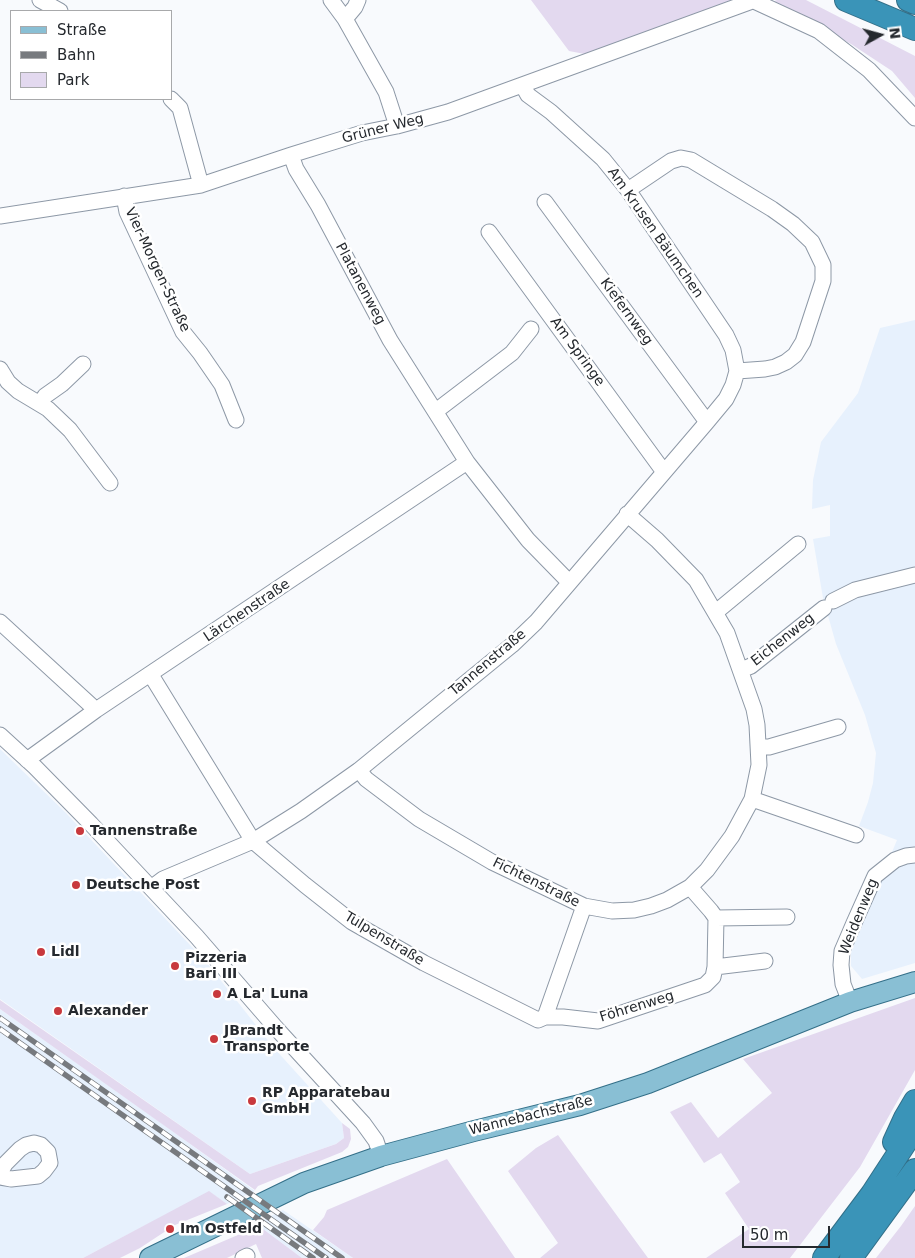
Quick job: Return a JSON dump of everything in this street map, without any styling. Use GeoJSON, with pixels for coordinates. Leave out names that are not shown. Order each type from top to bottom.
{"type":"FeatureCollection","features":[{"type":"Feature","properties":{"kind":"highway"},"geometry":{"type":"LineString","coordinates":[[846,0],[915,29]]}},
{"type":"Feature","properties":{"kind":"highway"},"geometry":{"type":"LineString","coordinates":[[908,0],[915,3]]}},
{"type":"Feature","properties":{"kind":"highway"},"geometry":{"type":"LineString","coordinates":[[879,15],[915,38]]}},
{"type":"Feature","properties":{"kind":"highway"},"geometry":{"type":"LineString","coordinates":[[872,1194],[905,1118],[915,1101]]}},
{"type":"Feature","properties":{"kind":"highway"},"geometry":{"type":"LineString","coordinates":[[824,1258],[872,1194],[915,1128]]}},
{"type":"Feature","properties":{"kind":"highway"},"geometry":{"type":"LineString","coordinates":[[851,1258],[915,1170]]}},
{"type":"Feature","properties":{"kind":"main road","name":"Wannebachstraße"},"geometry":{"type":"LineString","coordinates":[[150,1258],[304,1183],[381,1156],[580,1105],[648,1083],[850,1002],[915,982]]}},
{"type":"Feature","properties":{"kind":"street"},"geometry":{"type":"LineString","coordinates":[[40,0],[58,10]]}},
{"type":"Feature","properties":{"kind":"street"},"geometry":{"type":"LineString","coordinates":[[331,0],[345,19],[386,92],[397,126]]}},
{"type":"Feature","properties":{"kind":"street"},"geometry":{"type":"LineString","coordinates":[[345,19],[358,0]]}},
{"type":"Feature","properties":{"kind":"street"},"geometry":{"type":"LineString","coordinates":[[754,0],[819,31],[869,70],[915,118]]}},
{"type":"Feature","properties":{"kind":"street","name":"Grüner Weg"},"geometry":{"type":"LineString","coordinates":[[0,216],[201,185],[362,133],[397,126],[448,112],[754,0]]}},
{"type":"Feature","properties":{"kind":"street","name":"Am Krusen Bäumchen"},"geometry":{"type":"LineString","coordinates":[[523,86],[528,95],[551,112],[588,145],[608,165],[628,190],[726,335],[733,350],[737,371]]}},
{"type":"Feature","properties":{"kind":"street"},"geometry":{"type":"LineString","coordinates":[[172,100],[180,108],[201,185]]}},
{"type":"Feature","properties":{"kind":"street","name":"Platanenweg"},"geometry":{"type":"LineString","coordinates":[[291,155],[296,170],[318,205],[390,340],[467,462],[528,540],[569,582]]}},
{"type":"Feature","properties":{"kind":"street"},"geometry":{"type":"LineString","coordinates":[[628,190],[671,162],[681,158],[691,160],[772,209],[793,224],[812,242],[823,266],[823,281],[803,342],[795,355],[786,362],[765,369],[737,371]]}},
{"type":"Feature","properties":{"kind":"street","name":"Vier-Morgen-Straße"},"geometry":{"type":"LineString","coordinates":[[124,196],[127,212],[183,332],[200,352],[222,385],[236,420]]}},
{"type":"Feature","properties":{"kind":"street","name":"Kiefernweg"},"geometry":{"type":"LineString","coordinates":[[545,202],[707,422]]}},
{"type":"Feature","properties":{"kind":"street","name":"Am Springe"},"geometry":{"type":"LineString","coordinates":[[490,232],[664,472]]}},
{"type":"Feature","properties":{"kind":"street"},"geometry":{"type":"LineString","coordinates":[[436,411],[512,353],[531,329]]}},
{"type":"Feature","properties":{"kind":"street"},"geometry":{"type":"LineString","coordinates":[[40,403],[45,396],[62,384],[83,364]]}},
{"type":"Feature","properties":{"kind":"street"},"geometry":{"type":"LineString","coordinates":[[0,369],[8,382],[18,391],[40,403],[70,430],[110,483]]}},
{"type":"Feature","properties":{"kind":"street","name":"Tannenstraße"},"geometry":{"type":"LineString","coordinates":[[151,888],[163,879],[253,840],[301,811],[359,770],[512,645],[536,622],[707,422],[734,385],[737,371]]}},
{"type":"Feature","properties":{"kind":"street","name":"Lärchenstraße"},"geometry":{"type":"LineString","coordinates":[[27,760],[96,710],[467,462]]}},
{"type":"Feature","properties":{"kind":"street","name":"Fichtenstraße"},"geometry":{"type":"LineString","coordinates":[[359,770],[366,779],[419,820],[492,862],[584,906],[612,911],[634,910],[668,900],[690,887],[708,870],[743,819],[752,799],[759,765],[759,748],[754,709],[727,633],[696,580],[657,540],[628,514]]}},
{"type":"Feature","properties":{"kind":"street"},"geometry":{"type":"LineString","coordinates":[[716,612],[798,544]]}},
{"type":"Feature","properties":{"kind":"street","name":"Eichenweg"},"geometry":{"type":"LineString","coordinates":[[741,670],[751,666],[829,604],[855,590],[915,575]]}},
{"type":"Feature","properties":{"kind":"street"},"geometry":{"type":"LineString","coordinates":[[0,622],[96,710]]}},
{"type":"Feature","properties":{"kind":"street","name":"Tulpenstraße"},"geometry":{"type":"LineString","coordinates":[[151,675],[253,840],[352,922],[424,963],[538,1020],[545,1017]]}},
{"type":"Feature","properties":{"kind":"street"},"geometry":{"type":"LineString","coordinates":[[759,748],[838,727]]}},
{"type":"Feature","properties":{"kind":"street"},"geometry":{"type":"LineString","coordinates":[[0,735],[27,760],[197,937],[276,1028],[363,1123],[376,1141],[381,1156]]}},
{"type":"Feature","properties":{"kind":"street"},"geometry":{"type":"LineString","coordinates":[[752,799],[856,835]]}},
{"type":"Feature","properties":{"kind":"street","name":"Weidenweg"},"geometry":{"type":"LineString","coordinates":[[850,1002],[843,984],[841,965],[842,951],[854,923],[875,876],[894,860],[915,855]]}},
{"type":"Feature","properties":{"kind":"street"},"geometry":{"type":"LineString","coordinates":[[690,887],[716,918],[715,967],[765,961]]}},
{"type":"Feature","properties":{"kind":"street"},"geometry":{"type":"LineString","coordinates":[[545,1017],[584,906]]}},
{"type":"Feature","properties":{"kind":"street"},"geometry":{"type":"LineString","coordinates":[[716,918],[787,918]]}},
{"type":"Feature","properties":{"kind":"street","name":"Föhrenweg"},"geometry":{"type":"LineString","coordinates":[[545,1017],[598,1021],[705,985],[713,976],[715,967]]}},
{"type":"Feature","properties":{"kind":"street"},"geometry":{"type":"LineString","coordinates":[[0,1173],[5,1164],[26,1145],[41,1144],[48,1152],[50,1163],[44,1172],[38,1176],[11,1179],[0,1177]]}},
{"type":"Feature","properties":{"kind":"shaded area"},"geometry":{"type":"Polygon","coordinates":[[[915,320],[915,963],[862,979],[851,966],[851,950],[897,840],[859,826],[873,783],[876,753],[865,715],[836,644],[823,598],[813,539],[830,536],[830,505],[812,509],[813,480],[821,442],[858,393],[880,328],[915,320]]]}},
{"type":"Feature","properties":{"kind":"shaded area"},"geometry":{"type":"Polygon","coordinates":[[[0,749],[66,813],[207,963],[274,1048],[342,1123],[344,1138],[336,1144],[250,1174],[0,999],[0,749]]]}},
{"type":"Feature","properties":{"kind":"shaded area"},"geometry":{"type":"Polygon","coordinates":[[[0,1009],[255,1191],[227,1204],[209,1192],[83,1258],[0,1258],[0,1009]]]}},
{"type":"Feature","properties":{"kind":"shaded area"},"geometry":{"type":"Polygon","coordinates":[[[283,1210],[353,1258],[302,1258],[259,1226],[263,1220],[283,1210]]]}},
{"type":"Feature","properties":{"kind":"green space"},"geometry":{"type":"Polygon","coordinates":[[[531,0],[743,0],[590,55],[569,51],[531,0]]]}},
{"type":"Feature","properties":{"kind":"green space"},"geometry":{"type":"Polygon","coordinates":[[[777,0],[806,0],[915,56],[915,98],[892,71],[851,44],[772,2],[777,0]]]}},
{"type":"Feature","properties":{"kind":"green space"},"geometry":{"type":"Polygon","coordinates":[[[915,998],[915,1070],[860,1167],[790,1258],[706,1258],[749,1229],[725,1193],[740,1182],[721,1153],[704,1163],[670,1112],[691,1102],[718,1138],[772,1093],[743,1059],[915,998]]]}},
{"type":"Feature","properties":{"kind":"green space"},"geometry":{"type":"Polygon","coordinates":[[[0,1000],[250,1174],[336,1144],[344,1138],[342,1123],[350,1129],[351,1139],[348,1147],[342,1152],[258,1186],[255,1190],[0,1009],[0,1000]]]}},
{"type":"Feature","properties":{"kind":"green space"},"geometry":{"type":"Polygon","coordinates":[[[558,1135],[648,1258],[540,1258],[558,1243],[508,1171],[536,1148],[558,1135]]]}},
{"type":"Feature","properties":{"kind":"green space"},"geometry":{"type":"Polygon","coordinates":[[[447,1159],[515,1258],[353,1258],[313,1230],[324,1217],[327,1210],[447,1159]]]}},
{"type":"Feature","properties":{"kind":"green space"},"geometry":{"type":"Polygon","coordinates":[[[209,1191],[227,1204],[175,1225],[140,1248],[120,1258],[83,1258],[209,1191]]]}},
{"type":"Feature","properties":{"kind":"green space"},"geometry":{"type":"Polygon","coordinates":[[[915,1206],[915,1258],[876,1258],[901,1226],[915,1206]]]}},
{"type":"Feature","properties":{"kind":"green space"},"geometry":{"type":"Polygon","coordinates":[[[259,1226],[302,1258],[262,1258],[256,1244],[227,1258],[184,1258],[259,1226]]]}},
{"type":"Feature","properties":{"kind":"railway"},"geometry":{"type":"LineString","coordinates":[[0,1018],[342,1258]]}},
{"type":"Feature","properties":{"kind":"railway"},"geometry":{"type":"LineString","coordinates":[[0,1029],[326,1258]]}},
{"type":"Feature","properties":{"kind":"railway"},"geometry":{"type":"LineString","coordinates":[[227,1197],[313,1258]]}},
{"type":"Feature","properties":{"kind":"place","name":"Tannenstraße"},"geometry":{"type":"Point","coordinates":[80,831]}},
{"type":"Feature","properties":{"kind":"place","name":"Deutsche Post"},"geometry":{"type":"Point","coordinates":[76,885]}},
{"type":"Feature","properties":{"kind":"place","name":"Lidl"},"geometry":{"type":"Point","coordinates":[41,952]}},
{"type":"Feature","properties":{"kind":"place","name":"Pizzeria Bari III"},"geometry":{"type":"Point","coordinates":[175,966]}},
{"type":"Feature","properties":{"kind":"place","name":"A La' Luna"},"geometry":{"type":"Point","coordinates":[217,994]}},
{"type":"Feature","properties":{"kind":"place","name":"Alexander"},"geometry":{"type":"Point","coordinates":[58,1011]}},
{"type":"Feature","properties":{"kind":"place","name":"JBrandt Transporte"},"geometry":{"type":"Point","coordinates":[214,1039]}},
{"type":"Feature","properties":{"kind":"place","name":"RP Apparatebau GmbH"},"geometry":{"type":"Point","coordinates":[252,1101]}},
{"type":"Feature","properties":{"kind":"place","name":"Im Ostfeld"},"geometry":{"type":"Point","coordinates":[170,1229]}}]}
